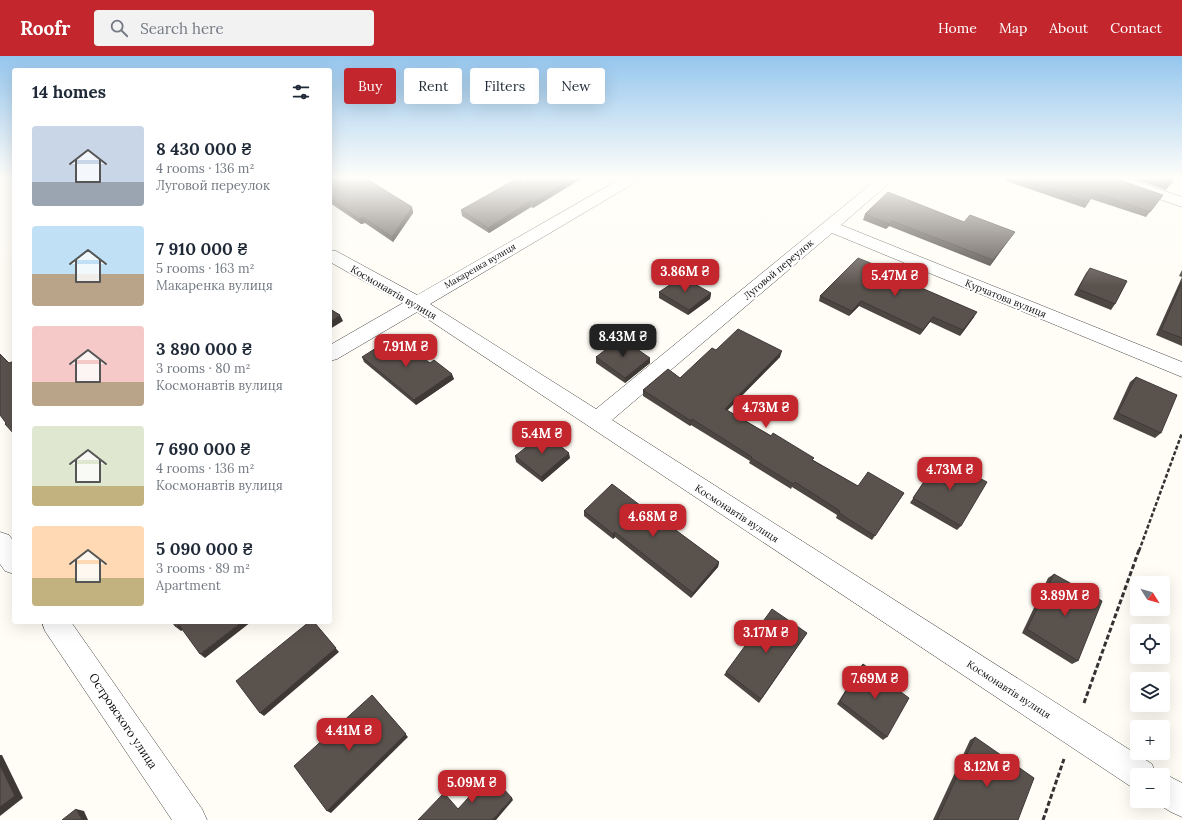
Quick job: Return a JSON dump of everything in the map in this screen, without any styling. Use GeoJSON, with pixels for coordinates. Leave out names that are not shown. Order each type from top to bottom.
{"type":"FeatureCollection","features":[{"type":"Feature","properties":{"kind":"street","name":"Макаренка вулиця"},"geometry":{"type":"LineString","coordinates":[[332,353],[569,215]]}},
{"type":"Feature","properties":{"kind":"street","name":"Луговой переулок"},"geometry":{"type":"LineString","coordinates":[[596,421],[843,215]]}},
{"type":"Feature","properties":{"kind":"street","name":"Курчатова вулиця"},"geometry":{"type":"LineString","coordinates":[[829,226],[1182,370]]}},
{"type":"Feature","properties":{"kind":"street","name":"Космонавтів вулиця"},"geometry":{"type":"LineString","coordinates":[[332,256],[416,303],[1130,768]]}},
{"type":"Feature","properties":{"kind":"street","name":"Островского улица"},"geometry":{"type":"LineString","coordinates":[[56,624],[191,820]]}},
{"type":"Feature","properties":{"kind":"street"},"geometry":{"type":"LineString","coordinates":[[1170,793],[1182,801]]}},
{"type":"Feature","properties":{"kind":"path"},"geometry":{"type":"LineString","coordinates":[[1043,820],[1182,433]]}},
{"type":"Feature","properties":{"kind":"building"},"geometry":{"type":"Polygon","coordinates":[[[353,215],[407,215],[392,237],[363,217],[359,219],[353,215]]]}},
{"type":"Feature","properties":{"kind":"building"},"geometry":{"type":"Polygon","coordinates":[[[468,215],[509,215],[488,228],[468,215]]]}},
{"type":"Feature","properties":{"kind":"building"},"geometry":{"type":"Polygon","coordinates":[[[867,215],[945,215],[964,222],[970,215],[1015,232],[993,260],[892,221],[889,224],[867,215]]]}},
{"type":"Feature","properties":{"kind":"building"},"geometry":{"type":"Polygon","coordinates":[[[858,258],[920,283],[917,286],[977,312],[963,330],[933,317],[923,330],[861,301],[852,311],[820,296],[858,258]]]}},
{"type":"Feature","properties":{"kind":"building"},"geometry":{"type":"Polygon","coordinates":[[[1090,268],[1127,281],[1115,304],[1078,289],[1090,268]]]}},
{"type":"Feature","properties":{"kind":"building"},"geometry":{"type":"Polygon","coordinates":[[[682,277],[711,293],[689,310],[659,292],[682,277]]]}},
{"type":"Feature","properties":{"kind":"building"},"geometry":{"type":"Polygon","coordinates":[[[1182,282],[1182,338],[1161,330],[1182,282]]]}},
{"type":"Feature","properties":{"kind":"building"},"geometry":{"type":"Polygon","coordinates":[[[332,310],[340,315],[332,321],[332,310]]]}},
{"type":"Feature","properties":{"kind":"building"},"geometry":{"type":"Polygon","coordinates":[[[738,329],[782,351],[725,409],[771,436],[773,433],[814,458],[812,460],[858,486],[868,472],[904,493],[875,536],[795,482],[793,484],[692,419],[691,421],[643,390],[668,369],[680,378],[712,348],[716,350],[738,329]]]}},
{"type":"Feature","properties":{"kind":"building"},"geometry":{"type":"Polygon","coordinates":[[[395,336],[430,363],[434,360],[452,374],[414,400],[362,357],[395,336]]]}},
{"type":"Feature","properties":{"kind":"building"},"geometry":{"type":"Polygon","coordinates":[[[621,338],[650,358],[625,378],[596,357],[621,338]]]}},
{"type":"Feature","properties":{"kind":"building"},"geometry":{"type":"Polygon","coordinates":[[[0,354],[9,363],[12,362],[12,432],[0,415],[0,354]]]}},
{"type":"Feature","properties":{"kind":"building"},"geometry":{"type":"Polygon","coordinates":[[[1136,377],[1177,395],[1161,433],[1118,413],[1136,377]]]}},
{"type":"Feature","properties":{"kind":"building"},"geometry":{"type":"Polygon","coordinates":[[[544,433],[569,453],[541,477],[515,456],[544,433]]]}},
{"type":"Feature","properties":{"kind":"building"},"geometry":{"type":"Polygon","coordinates":[[[940,458],[987,482],[961,526],[913,498],[940,458]]]}},
{"type":"Feature","properties":{"kind":"building"},"geometry":{"type":"Polygon","coordinates":[[[612,484],[719,562],[693,593],[615,532],[613,534],[584,511],[612,484]]]}},
{"type":"Feature","properties":{"kind":"building"},"geometry":{"type":"Polygon","coordinates":[[[1054,574],[1102,601],[1078,661],[1027,629],[1054,574]]]}},
{"type":"Feature","properties":{"kind":"building"},"geometry":{"type":"Polygon","coordinates":[[[772,609],[807,633],[761,699],[726,672],[772,609]]]}},
{"type":"Feature","properties":{"kind":"building"},"geometry":{"type":"Polygon","coordinates":[[[174,624],[239,624],[200,654],[179,625],[176,627],[174,624]]]}},
{"type":"Feature","properties":{"kind":"building"},"geometry":{"type":"Polygon","coordinates":[[[307,624],[316,624],[336,648],[260,713],[236,681],[307,624]]]}},
{"type":"Feature","properties":{"kind":"building"},"geometry":{"type":"Polygon","coordinates":[[[863,664],[909,698],[887,737],[840,701],[863,664]]]}},
{"type":"Feature","properties":{"kind":"building"},"geometry":{"type":"Polygon","coordinates":[[[372,695],[406,734],[327,811],[294,766],[372,695]]]}},
{"type":"Feature","properties":{"kind":"building"},"geometry":{"type":"Polygon","coordinates":[[[975,737],[1034,778],[1018,820],[937,820],[975,737]]]}},
{"type":"Feature","properties":{"kind":"building"},"geometry":{"type":"Polygon","coordinates":[[[0,765],[15,796],[0,807],[0,765]]]}},
{"type":"Feature","properties":{"kind":"building"},"geometry":{"type":"Polygon","coordinates":[[[490,774],[512,798],[492,820],[418,820],[444,793],[458,809],[490,774]]]}},
{"type":"Feature","properties":{"kind":"building"},"geometry":{"type":"Polygon","coordinates":[[[76,809],[82,820],[62,820],[76,809]]]}}]}
